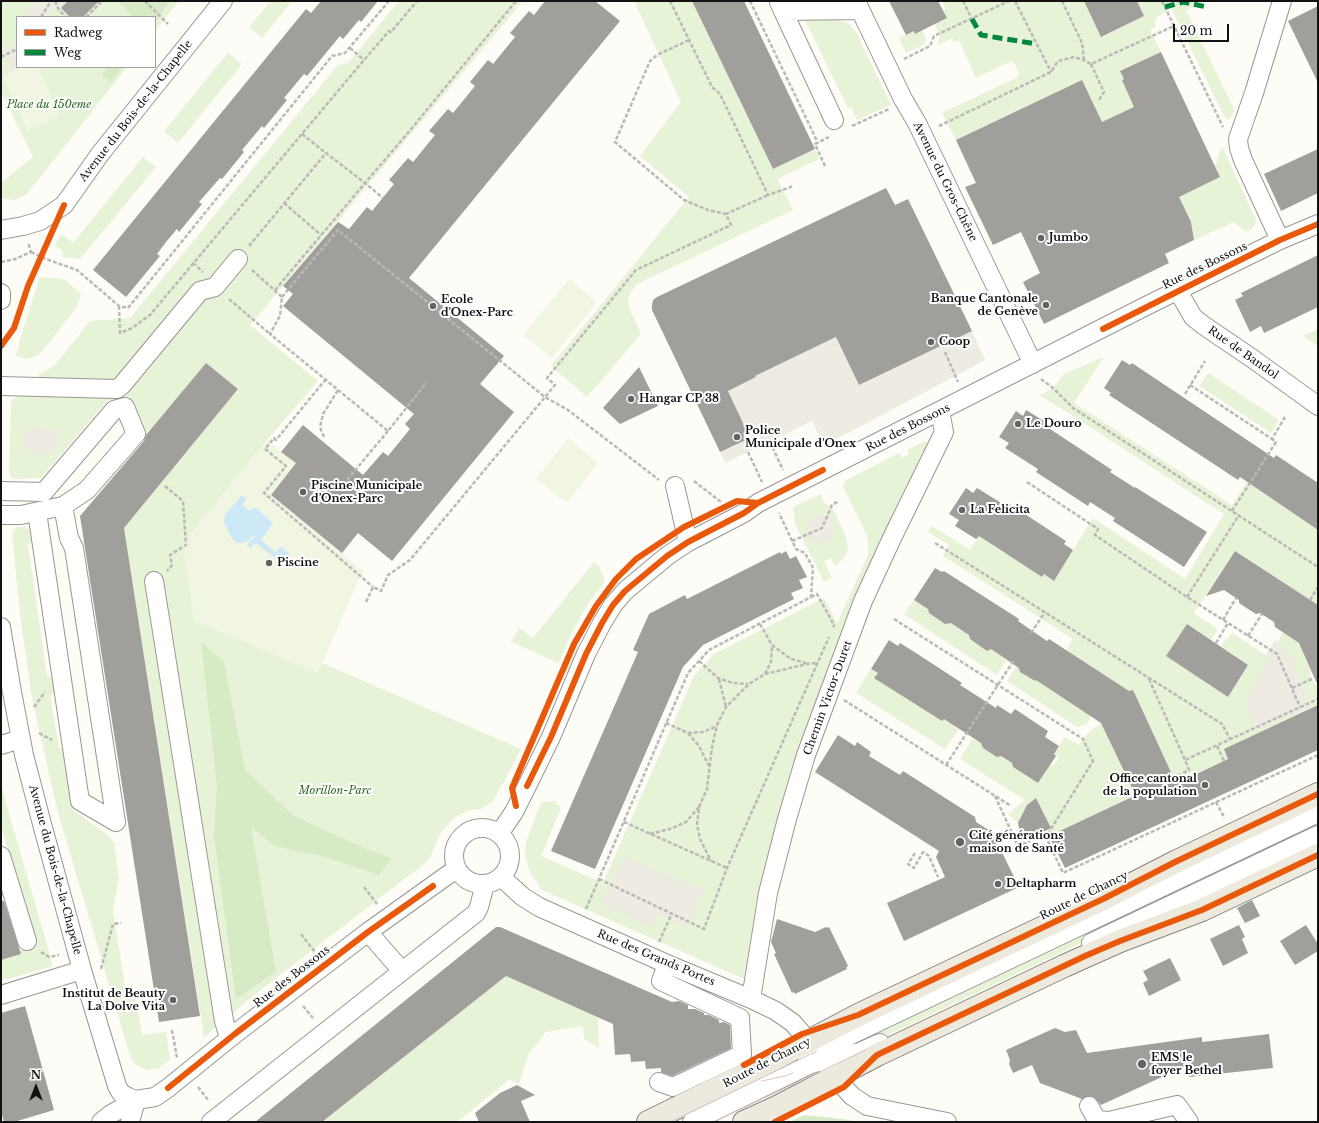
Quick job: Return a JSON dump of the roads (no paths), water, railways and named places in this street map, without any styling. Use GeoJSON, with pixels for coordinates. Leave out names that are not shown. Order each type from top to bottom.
{"type":"FeatureCollection","features":[{"type":"Feature","properties":{"kind":"main road","name":"Route de Chancy"},"geometry":{"type":"LineString","coordinates":[[744,1122],[822,1057],[858,1015],[1318,794]]}},
{"type":"Feature","properties":{"kind":"main road","name":"Route de Chancy"},"geometry":{"type":"LineString","coordinates":[[648,1122],[822,1057],[877,1055],[1085,956],[1202,910],[1318,855]]}},
{"type":"Feature","properties":{"kind":"street","name":"Avenue du Bois-de-la-Chapelle"},"geometry":{"type":"LineString","coordinates":[[1,230],[40,221],[64,205],[100,154],[223,1]]}},
{"type":"Feature","properties":{"kind":"street"},"geometry":{"type":"LineString","coordinates":[[1280,240],[1238,148],[1238,139],[1254,93],[1282,1]]}},
{"type":"Feature","properties":{"kind":"street"},"geometry":{"type":"LineString","coordinates":[[834,120],[781,6],[858,5]]}},
{"type":"Feature","properties":{"kind":"street","name":"Avenue du Gros-Chêne"},"geometry":{"type":"LineString","coordinates":[[858,5],[1037,371]]}},
{"type":"Feature","properties":{"kind":"street","name":"Rue des Bossons"},"geometry":{"type":"LineString","coordinates":[[499,834],[514,812],[551,737],[586,654],[602,623],[613,605],[625,591],[667,556],[688,542],[744,513],[758,503],[940,411],[1037,371],[1148,305],[1280,240],[1318,224]]}},
{"type":"Feature","properties":{"kind":"street"},"geometry":{"type":"LineString","coordinates":[[1,386],[117,389],[122,385],[200,291],[215,287],[238,259]]}},
{"type":"Feature","properties":{"kind":"street","name":"Rue de Bandol"},"geometry":{"type":"LineString","coordinates":[[1178,291],[1194,317],[1202,325],[1253,359],[1318,406]]}},
{"type":"Feature","properties":{"kind":"street"},"geometry":{"type":"LineString","coordinates":[[1,293],[1,300]]}},
{"type":"Feature","properties":{"kind":"street"},"geometry":{"type":"LineString","coordinates":[[1,515],[21,516],[50,509],[87,490],[136,434],[125,407],[114,410],[44,492]]}},
{"type":"Feature","properties":{"kind":"street","name":"Chemin Victor-Duret"},"geometry":{"type":"LineString","coordinates":[[751,999],[768,893],[778,851],[806,755],[864,601],[892,538],[944,432],[940,411]]}},
{"type":"Feature","properties":{"kind":"street"},"geometry":{"type":"LineString","coordinates":[[669,485],[688,542]]}},
{"type":"Feature","properties":{"kind":"street"},"geometry":{"type":"LineString","coordinates":[[1,491],[44,492]]}},
{"type":"Feature","properties":{"kind":"street"},"geometry":{"type":"LineString","coordinates":[[44,492],[50,509],[74,548],[116,822],[80,801],[50,509]]}},
{"type":"Feature","properties":{"kind":"street"},"geometry":{"type":"LineString","coordinates":[[154,581],[224,1021],[229,1038]]}},
{"type":"Feature","properties":{"kind":"street","name":"Avenue du Bois-de-la-Chapelle"},"geometry":{"type":"LineString","coordinates":[[1,626],[21,739],[42,824],[82,970],[117,1086],[121,1093],[136,1100]]}},
{"type":"Feature","properties":{"kind":"street"},"geometry":{"type":"LineString","coordinates":[[1,745],[21,739]]}},
{"type":"Feature","properties":{"kind":"street"},"geometry":{"type":"LineString","coordinates":[[692,1122],[1318,813]]}},
{"type":"Feature","properties":{"kind":"street"},"geometry":{"type":"LineString","coordinates":[[477,828],[492,829],[499,834],[505,839],[509,847],[510,858],[508,866],[501,877],[494,882],[485,884],[476,884],[465,879],[456,870],[453,861],[454,850],[458,840],[467,831],[477,828]]}},
{"type":"Feature","properties":{"kind":"street"},"geometry":{"type":"LineString","coordinates":[[822,1057],[857,1053],[866,1050],[1318,835]]}},
{"type":"Feature","properties":{"kind":"street"},"geometry":{"type":"LineString","coordinates":[[1,856],[27,942]]}},
{"type":"Feature","properties":{"kind":"street","name":"Rue des Bossons"},"geometry":{"type":"LineString","coordinates":[[101,1122],[111,1114],[136,1100],[155,1097],[229,1038],[368,932],[456,870]]}},
{"type":"Feature","properties":{"kind":"street","name":"Rue des Grands Portes"},"geometry":{"type":"LineString","coordinates":[[501,877],[523,897],[539,907],[776,1011],[793,1023],[852,1096],[867,1106],[947,1122]]}},
{"type":"Feature","properties":{"kind":"street"},"geometry":{"type":"LineString","coordinates":[[211,1122],[476,913],[485,884]]}},
{"type":"Feature","properties":{"kind":"street"},"geometry":{"type":"LineString","coordinates":[[368,932],[402,971]]}},
{"type":"Feature","properties":{"kind":"street"},"geometry":{"type":"LineString","coordinates":[[660,1082],[673,1087],[742,1054],[740,1018],[661,981],[667,964]]}},
{"type":"Feature","properties":{"kind":"street"},"geometry":{"type":"LineString","coordinates":[[1,995],[82,970]]}},
{"type":"Feature","properties":{"kind":"street"},"geometry":{"type":"LineString","coordinates":[[130,1122],[136,1100]]}},
{"type":"Feature","properties":{"kind":"street"},"geometry":{"type":"LineString","coordinates":[[1090,1116],[1109,1121],[1177,1104],[1189,1122]]}},
{"type":"Feature","properties":{"kind":"water"},"geometry":{"type":"Polygon","coordinates":[[[242,495],[246,499],[242,505],[249,511],[256,508],[273,523],[261,540],[275,552],[281,547],[289,553],[289,556],[284,562],[281,563],[257,544],[254,544],[251,548],[247,545],[254,537],[253,535],[248,541],[243,543],[238,543],[232,539],[224,522],[225,515],[242,495]]]}},
{"type":"Feature","properties":{"kind":"tram line"},"geometry":{"type":"LineString","coordinates":[[713,1122],[866,1050]]}},
{"type":"Feature","properties":{"kind":"tram line"},"geometry":{"type":"LineString","coordinates":[[670,1122],[817,1051]]}},
{"type":"Feature","properties":{"kind":"tram line"},"geometry":{"type":"LineString","coordinates":[[762,1081],[793,1073]]}},
{"type":"Feature","properties":{"kind":"place","name":"Jumbo"},"geometry":{"type":"Point","coordinates":[1041,238]}},
{"type":"Feature","properties":{"kind":"place","name":"Banque Cantonale de Genève"},"geometry":{"type":"Point","coordinates":[1046,305]}},
{"type":"Feature","properties":{"kind":"place","name":"Ecole d'Onex-Parc"},"geometry":{"type":"Point","coordinates":[433,306]}},
{"type":"Feature","properties":{"kind":"place","name":"Coop"},"geometry":{"type":"Point","coordinates":[931,342]}},
{"type":"Feature","properties":{"kind":"place","name":"Hangar CP 38"},"geometry":{"type":"Point","coordinates":[631,399]}},
{"type":"Feature","properties":{"kind":"place","name":"Le Douro"},"geometry":{"type":"Point","coordinates":[1018,424]}},
{"type":"Feature","properties":{"kind":"place","name":"Police Municipale d'Onex"},"geometry":{"type":"Point","coordinates":[737,437]}},
{"type":"Feature","properties":{"kind":"place","name":"Piscine Municipale d’Onex-Parc"},"geometry":{"type":"Point","coordinates":[303,492]}},
{"type":"Feature","properties":{"kind":"place","name":"La Felicita"},"geometry":{"type":"Point","coordinates":[962,510]}},
{"type":"Feature","properties":{"kind":"place","name":"Piscine"},"geometry":{"type":"Point","coordinates":[269,563]}},
{"type":"Feature","properties":{"kind":"place","name":"Office cantonal de la population"},"geometry":{"type":"Point","coordinates":[1205,785]}},
{"type":"Feature","properties":{"kind":"place","name":"Cité générations maison de Santé"},"geometry":{"type":"Point","coordinates":[960,842]}},
{"type":"Feature","properties":{"kind":"place","name":"Deltapharm"},"geometry":{"type":"Point","coordinates":[998,884]}},
{"type":"Feature","properties":{"kind":"place","name":"Institut de Beauty La Dolve Vita"},"geometry":{"type":"Point","coordinates":[173,1000]}},
{"type":"Feature","properties":{"kind":"place","name":"EMS le foyer Bethel"},"geometry":{"type":"Point","coordinates":[1142,1064]}},
{"type":"Feature","properties":{"kind":"park label","name":"Place du 150eme"},"geometry":{"type":"Point","coordinates":[49,105]}},
{"type":"Feature","properties":{"kind":"park label","name":"Morillon-Parc"},"geometry":{"type":"Point","coordinates":[335,791]}}]}
